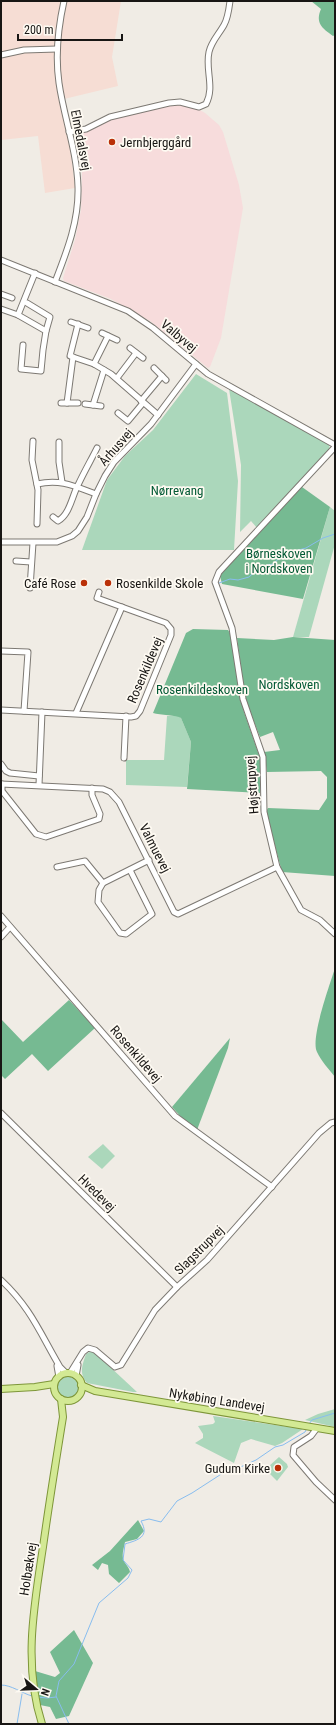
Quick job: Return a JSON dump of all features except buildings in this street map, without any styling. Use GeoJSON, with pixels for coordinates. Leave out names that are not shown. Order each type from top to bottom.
{"type":"FeatureCollection","features":[{"type":"Feature","properties":{"kind":"main road"},"geometry":{"type":"LineString","coordinates":[[35,1387],[54,1391],[61,1399],[69,1401],[76,1398],[80,1392],[81,1385],[70,1374],[58,1377],[54,1384],[54,1391]]}},
{"type":"Feature","properties":{"kind":"main road"},"geometry":{"type":"LineString","coordinates":[[1,1389],[35,1387],[54,1384]]}},
{"type":"Feature","properties":{"kind":"main road","name":"Nykøbing Landevej"},"geometry":{"type":"LineString","coordinates":[[81,1385],[95,1391]]}},
{"type":"Feature","properties":{"kind":"main road","name":"Nykøbing Landevej"},"geometry":{"type":"LineString","coordinates":[[80,1392],[95,1391],[335,1431]]}},
{"type":"Feature","properties":{"kind":"main road","name":"Holbækvej"},"geometry":{"type":"LineString","coordinates":[[61,1399],[63,1417]]}},
{"type":"Feature","properties":{"kind":"main road","name":"Holbækvej"},"geometry":{"type":"LineString","coordinates":[[42,1724],[35,1696],[31,1663],[32,1622],[63,1417],[69,1401]]}},
{"type":"Feature","properties":{"kind":"street","name":"Elmedalsvej"},"geometry":{"type":"LineString","coordinates":[[56,282],[70,242],[77,206],[77,172],[58,81],[57,49],[64,1]]}},
{"type":"Feature","properties":{"kind":"street"},"geometry":{"type":"LineString","coordinates":[[206,112],[206,104],[211,90],[208,67],[209,51],[211,44],[225,23],[230,1]]}},
{"type":"Feature","properties":{"kind":"street"},"geometry":{"type":"LineString","coordinates":[[1,56],[24,50],[57,49]]}},
{"type":"Feature","properties":{"kind":"street"},"geometry":{"type":"LineString","coordinates":[[69,132],[86,128],[110,117],[169,103],[180,102],[199,107],[206,104]]}},
{"type":"Feature","properties":{"kind":"street","name":"Valbyvej"},"geometry":{"type":"LineString","coordinates":[[1,260],[128,311],[153,328],[196,364],[219,380],[335,446]]}},
{"type":"Feature","properties":{"kind":"street"},"geometry":{"type":"LineString","coordinates":[[18,315],[34,273]]}},
{"type":"Feature","properties":{"kind":"street"},"geometry":{"type":"LineString","coordinates":[[1,294],[12,298]]}},
{"type":"Feature","properties":{"kind":"street"},"geometry":{"type":"LineString","coordinates":[[22,345],[21,369],[41,371],[46,332],[50,317],[27,303]]}},
{"type":"Feature","properties":{"kind":"street"},"geometry":{"type":"LineString","coordinates":[[1,309],[18,315],[46,332]]}},
{"type":"Feature","properties":{"kind":"street"},"geometry":{"type":"LineString","coordinates":[[71,322],[88,328]]}},
{"type":"Feature","properties":{"kind":"street"},"geometry":{"type":"LineString","coordinates":[[67,403],[73,357],[70,356],[78,324]]}},
{"type":"Feature","properties":{"kind":"street"},"geometry":{"type":"LineString","coordinates":[[102,333],[117,340]]}},
{"type":"Feature","properties":{"kind":"street"},"geometry":{"type":"LineString","coordinates":[[94,364],[108,336]]}},
{"type":"Feature","properties":{"kind":"street"},"geometry":{"type":"LineString","coordinates":[[130,348],[143,358]]}},
{"type":"Feature","properties":{"kind":"street"},"geometry":{"type":"LineString","coordinates":[[117,378],[136,353]]}},
{"type":"Feature","properties":{"kind":"street"},"geometry":{"type":"LineString","coordinates":[[73,357],[94,364],[117,378],[158,415]]}},
{"type":"Feature","properties":{"kind":"street","name":"Århusvej"},"geometry":{"type":"LineString","coordinates":[[1,542],[57,542],[72,536],[83,524],[96,494],[114,462],[148,428],[196,364]]}},
{"type":"Feature","properties":{"kind":"street"},"geometry":{"type":"LineString","coordinates":[[118,413],[128,421],[142,402],[164,378],[154,368]]}},
{"type":"Feature","properties":{"kind":"street"},"geometry":{"type":"LineString","coordinates":[[93,405],[104,370]]}},
{"type":"Feature","properties":{"kind":"street"},"geometry":{"type":"LineString","coordinates":[[61,403],[78,403]]}},
{"type":"Feature","properties":{"kind":"street"},"geometry":{"type":"LineString","coordinates":[[85,404],[101,406]]}},
{"type":"Feature","properties":{"kind":"street"},"geometry":{"type":"LineString","coordinates":[[33,441],[32,460],[37,484],[37,524]]}},
{"type":"Feature","properties":{"kind":"street"},"geometry":{"type":"LineString","coordinates":[[59,442],[59,462],[62,482]]}},
{"type":"Feature","properties":{"kind":"street","name":"Højstrupvej"},"geometry":{"type":"LineString","coordinates":[[335,446],[219,572],[215,582],[232,628],[243,699],[263,757],[264,812],[277,867],[301,910],[320,920],[335,934]]}},
{"type":"Feature","properties":{"kind":"street"},"geometry":{"type":"LineString","coordinates":[[53,517],[58,521],[62,519],[97,448]]}},
{"type":"Feature","properties":{"kind":"street"},"geometry":{"type":"LineString","coordinates":[[37,484],[62,482],[77,486],[96,494]]}},
{"type":"Feature","properties":{"kind":"street"},"geometry":{"type":"LineString","coordinates":[[30,588],[33,543]]}},
{"type":"Feature","properties":{"kind":"street"},"geometry":{"type":"LineString","coordinates":[[16,561],[32,562]]}},
{"type":"Feature","properties":{"kind":"street","name":"Rosenkildevej"},"geometry":{"type":"LineString","coordinates":[[1,710],[136,716],[140,711],[172,633],[169,625],[166,623],[97,598],[99,592]]}},
{"type":"Feature","properties":{"kind":"street"},"geometry":{"type":"LineString","coordinates":[[76,713],[122,607]]}},
{"type":"Feature","properties":{"kind":"street"},"geometry":{"type":"LineString","coordinates":[[1,651],[28,652],[24,711]]}},
{"type":"Feature","properties":{"kind":"street"},"geometry":{"type":"LineString","coordinates":[[39,785],[42,712]]}},
{"type":"Feature","properties":{"kind":"street","name":"Rosenkildevej"},"geometry":{"type":"LineString","coordinates":[[124,758],[126,716]]}},
{"type":"Feature","properties":{"kind":"street"},"geometry":{"type":"LineString","coordinates":[[1,764],[6,772],[39,776]]}},
{"type":"Feature","properties":{"kind":"street"},"geometry":{"type":"LineString","coordinates":[[1,784],[2,791],[36,834],[46,837],[99,819],[100,814],[92,796],[92,788]]}},
{"type":"Feature","properties":{"kind":"street","name":"Valmuevej"},"geometry":{"type":"LineString","coordinates":[[1,784],[92,788],[103,789],[110,792],[115,796],[149,860],[174,912],[178,914],[277,867]]}},
{"type":"Feature","properties":{"kind":"street"},"geometry":{"type":"LineString","coordinates":[[130,870],[152,914],[126,934],[120,933],[98,902],[99,890],[103,883],[149,860]]}},
{"type":"Feature","properties":{"kind":"street"},"geometry":{"type":"LineString","coordinates":[[57,867],[85,861],[103,883]]}},
{"type":"Feature","properties":{"kind":"street","name":"Rosenkildevej"},"geometry":{"type":"LineString","coordinates":[[1,916],[175,1116],[272,1187]]}},
{"type":"Feature","properties":{"kind":"street"},"geometry":{"type":"LineString","coordinates":[[1,937],[10,927]]}},
{"type":"Feature","properties":{"kind":"street","name":"Hvedevej"},"geometry":{"type":"LineString","coordinates":[[1,1113],[177,1287]]}},
{"type":"Feature","properties":{"kind":"street","name":"Slagstrupvej"},"geometry":{"type":"LineString","coordinates":[[70,1374],[85,1350],[93,1349],[115,1367],[121,1365],[150,1317],[177,1287],[207,1260],[320,1133],[331,1123],[335,1122]]}},
{"type":"Feature","properties":{"kind":"street"},"geometry":{"type":"LineString","coordinates":[[1,1280],[16,1295],[31,1314],[53,1355],[70,1374]]}},
{"type":"Feature","properties":{"kind":"street"},"geometry":{"type":"LineString","coordinates":[[53,1355],[58,1377]]}},
{"type":"Feature","properties":{"kind":"street"},"geometry":{"type":"LineString","coordinates":[[311,1427],[311,1436],[294,1447],[294,1455],[316,1482],[335,1500]]}},
{"type":"Feature","properties":{"kind":"shaded area"},"geometry":{"type":"Polygon","coordinates":[[[1,1],[121,1],[112,57],[118,86],[64,99],[75,188],[45,193],[38,136],[1,140],[1,1]]]}},
{"type":"Feature","properties":{"kind":"shaded area"},"geometry":{"type":"Polygon","coordinates":[[[178,103],[195,107],[219,125],[223,132],[239,185],[243,208],[221,338],[210,367],[208,368],[150,321],[111,299],[64,281],[63,278],[75,240],[81,210],[82,171],[75,134],[76,132],[119,117],[178,103]]]}},
{"type":"Feature","properties":{"kind":"green space"},"geometry":{"type":"Polygon","coordinates":[[[311,1],[335,1],[335,35],[333,36],[323,28],[319,22],[319,14],[321,9],[311,1]]]}},
{"type":"Feature","properties":{"kind":"green space","name":"Nørrevang"},"geometry":{"type":"Polygon","coordinates":[[[196,374],[227,393],[238,481],[234,550],[82,550],[107,480],[125,456],[153,430],[196,374]]]}},
{"type":"Feature","properties":{"kind":"green space"},"geometry":{"type":"Polygon","coordinates":[[[229,389],[329,444],[330,451],[257,528],[251,521],[240,532],[241,465],[229,389]]]}},
{"type":"Feature","properties":{"kind":"green space","name":"Børneskoven i Nordskoven"},"geometry":{"type":"Polygon","coordinates":[[[302,487],[330,507],[303,599],[222,584],[220,576],[224,569],[302,487]]]}},
{"type":"Feature","properties":{"kind":"green space"},"geometry":{"type":"Polygon","coordinates":[[[330,507],[335,511],[335,544],[309,637],[293,637],[330,507]]]}},
{"type":"Feature","properties":{"kind":"green space","name":"Rosenkildeskoven"},"geometry":{"type":"Polygon","coordinates":[[[193,629],[228,630],[231,635],[244,712],[261,761],[260,793],[187,789],[191,742],[181,718],[153,713],[186,633],[193,629]]]}},
{"type":"Feature","properties":{"kind":"green space","name":"Nordskoven"},"geometry":{"type":"Polygon","coordinates":[[[293,637],[335,640],[335,876],[282,872],[266,812],[268,808],[319,810],[327,798],[327,777],[321,771],[267,772],[264,752],[280,750],[273,732],[260,737],[245,699],[237,638],[274,640],[293,637]]]}},
{"type":"Feature","properties":{"kind":"green space"},"geometry":{"type":"Polygon","coordinates":[[[167,716],[179,716],[181,718],[191,742],[187,787],[126,785],[126,760],[164,760],[167,716]]]}},
{"type":"Feature","properties":{"kind":"green space"},"geometry":{"type":"Polygon","coordinates":[[[335,968],[335,1077],[317,1052],[316,1036],[318,1024],[335,968]]]}},
{"type":"Feature","properties":{"kind":"green space"},"geometry":{"type":"Polygon","coordinates":[[[69,1000],[95,1028],[48,1071],[32,1054],[5,1079],[1,1075],[1,1019],[23,1042],[69,1000]]]}},
{"type":"Feature","properties":{"kind":"green space"},"geometry":{"type":"Polygon","coordinates":[[[230,1038],[228,1048],[197,1130],[183,1119],[172,1107],[230,1038]]]}},
{"type":"Feature","properties":{"kind":"green space"},"geometry":{"type":"Polygon","coordinates":[[[103,1144],[115,1156],[102,1169],[88,1157],[103,1144]]]}},
{"type":"Feature","properties":{"kind":"green space"},"geometry":{"type":"Polygon","coordinates":[[[91,1351],[94,1352],[137,1392],[87,1383],[84,1379],[82,1369],[86,1354],[91,1351]]]}},
{"type":"Feature","properties":{"kind":"green space"},"geometry":{"type":"Polygon","coordinates":[[[64,1376],[72,1376],[79,1383],[79,1391],[72,1398],[64,1398],[57,1391],[57,1383],[64,1376]]]}},
{"type":"Feature","properties":{"kind":"green space"},"geometry":{"type":"Polygon","coordinates":[[[335,1409],[335,1427],[305,1420],[318,1414],[335,1409]]]}},
{"type":"Feature","properties":{"kind":"green space"},"geometry":{"type":"Polygon","coordinates":[[[213,1416],[303,1429],[275,1446],[251,1439],[241,1443],[234,1463],[195,1443],[203,1438],[203,1434],[198,1426],[213,1424],[215,1422],[213,1416]]]}},
{"type":"Feature","properties":{"kind":"green space"},"geometry":{"type":"Polygon","coordinates":[[[279,1457],[287,1464],[288,1467],[277,1481],[267,1471],[268,1467],[279,1457]]]}},
{"type":"Feature","properties":{"kind":"green space"},"geometry":{"type":"Polygon","coordinates":[[[138,1520],[144,1531],[137,1539],[125,1542],[123,1559],[130,1572],[119,1583],[109,1574],[108,1565],[102,1563],[98,1570],[92,1565],[110,1551],[138,1520]]]}},
{"type":"Feature","properties":{"kind":"green space"},"geometry":{"type":"Polygon","coordinates":[[[74,1630],[93,1663],[69,1716],[56,1719],[50,1707],[40,1705],[35,1671],[55,1677],[60,1673],[50,1652],[74,1630]]]}},
{"type":"Feature","properties":{"kind":"waterway"},"geometry":{"type":"LineString","coordinates":[[268,565],[273,564],[284,554],[306,548],[323,538],[335,534]]}},
{"type":"Feature","properties":{"kind":"waterway"},"geometry":{"type":"LineString","coordinates":[[219,583],[230,579],[238,580],[249,577],[257,570]]}},
{"type":"Feature","properties":{"kind":"waterway"},"geometry":{"type":"LineString","coordinates":[[309,1424],[312,1420],[335,1413]]}},
{"type":"Feature","properties":{"kind":"waterway"},"geometry":{"type":"LineString","coordinates":[[69,1724],[56,1696],[59,1681],[74,1664],[99,1603],[128,1578],[132,1570],[123,1560],[125,1544],[141,1537],[144,1531],[141,1521],[149,1519],[161,1522],[177,1501],[226,1471],[234,1470],[256,1460],[275,1447],[283,1445],[305,1432],[307,1428]]}},
{"type":"Feature","properties":{"kind":"waterway"},"geometry":{"type":"LineString","coordinates":[[1,1685],[9,1686],[32,1696]]}},
{"type":"Feature","properties":{"kind":"waterway"},"geometry":{"type":"LineString","coordinates":[[17,1724],[22,1694]]}},
{"type":"Feature","properties":{"kind":"waterway"},"geometry":{"type":"LineString","coordinates":[[37,1697],[56,1697]]}},
{"type":"Feature","properties":{"kind":"place","name":"Jernbjerggård"},"geometry":{"type":"Point","coordinates":[112,142]}},
{"type":"Feature","properties":{"kind":"place","name":"Café Rose"},"geometry":{"type":"Point","coordinates":[84,583]}},
{"type":"Feature","properties":{"kind":"place","name":"Rosenkilde Skole"},"geometry":{"type":"Point","coordinates":[108,583]}},
{"type":"Feature","properties":{"kind":"place","name":"Gudum Kirke"},"geometry":{"type":"Point","coordinates":[278,1468]}}]}
